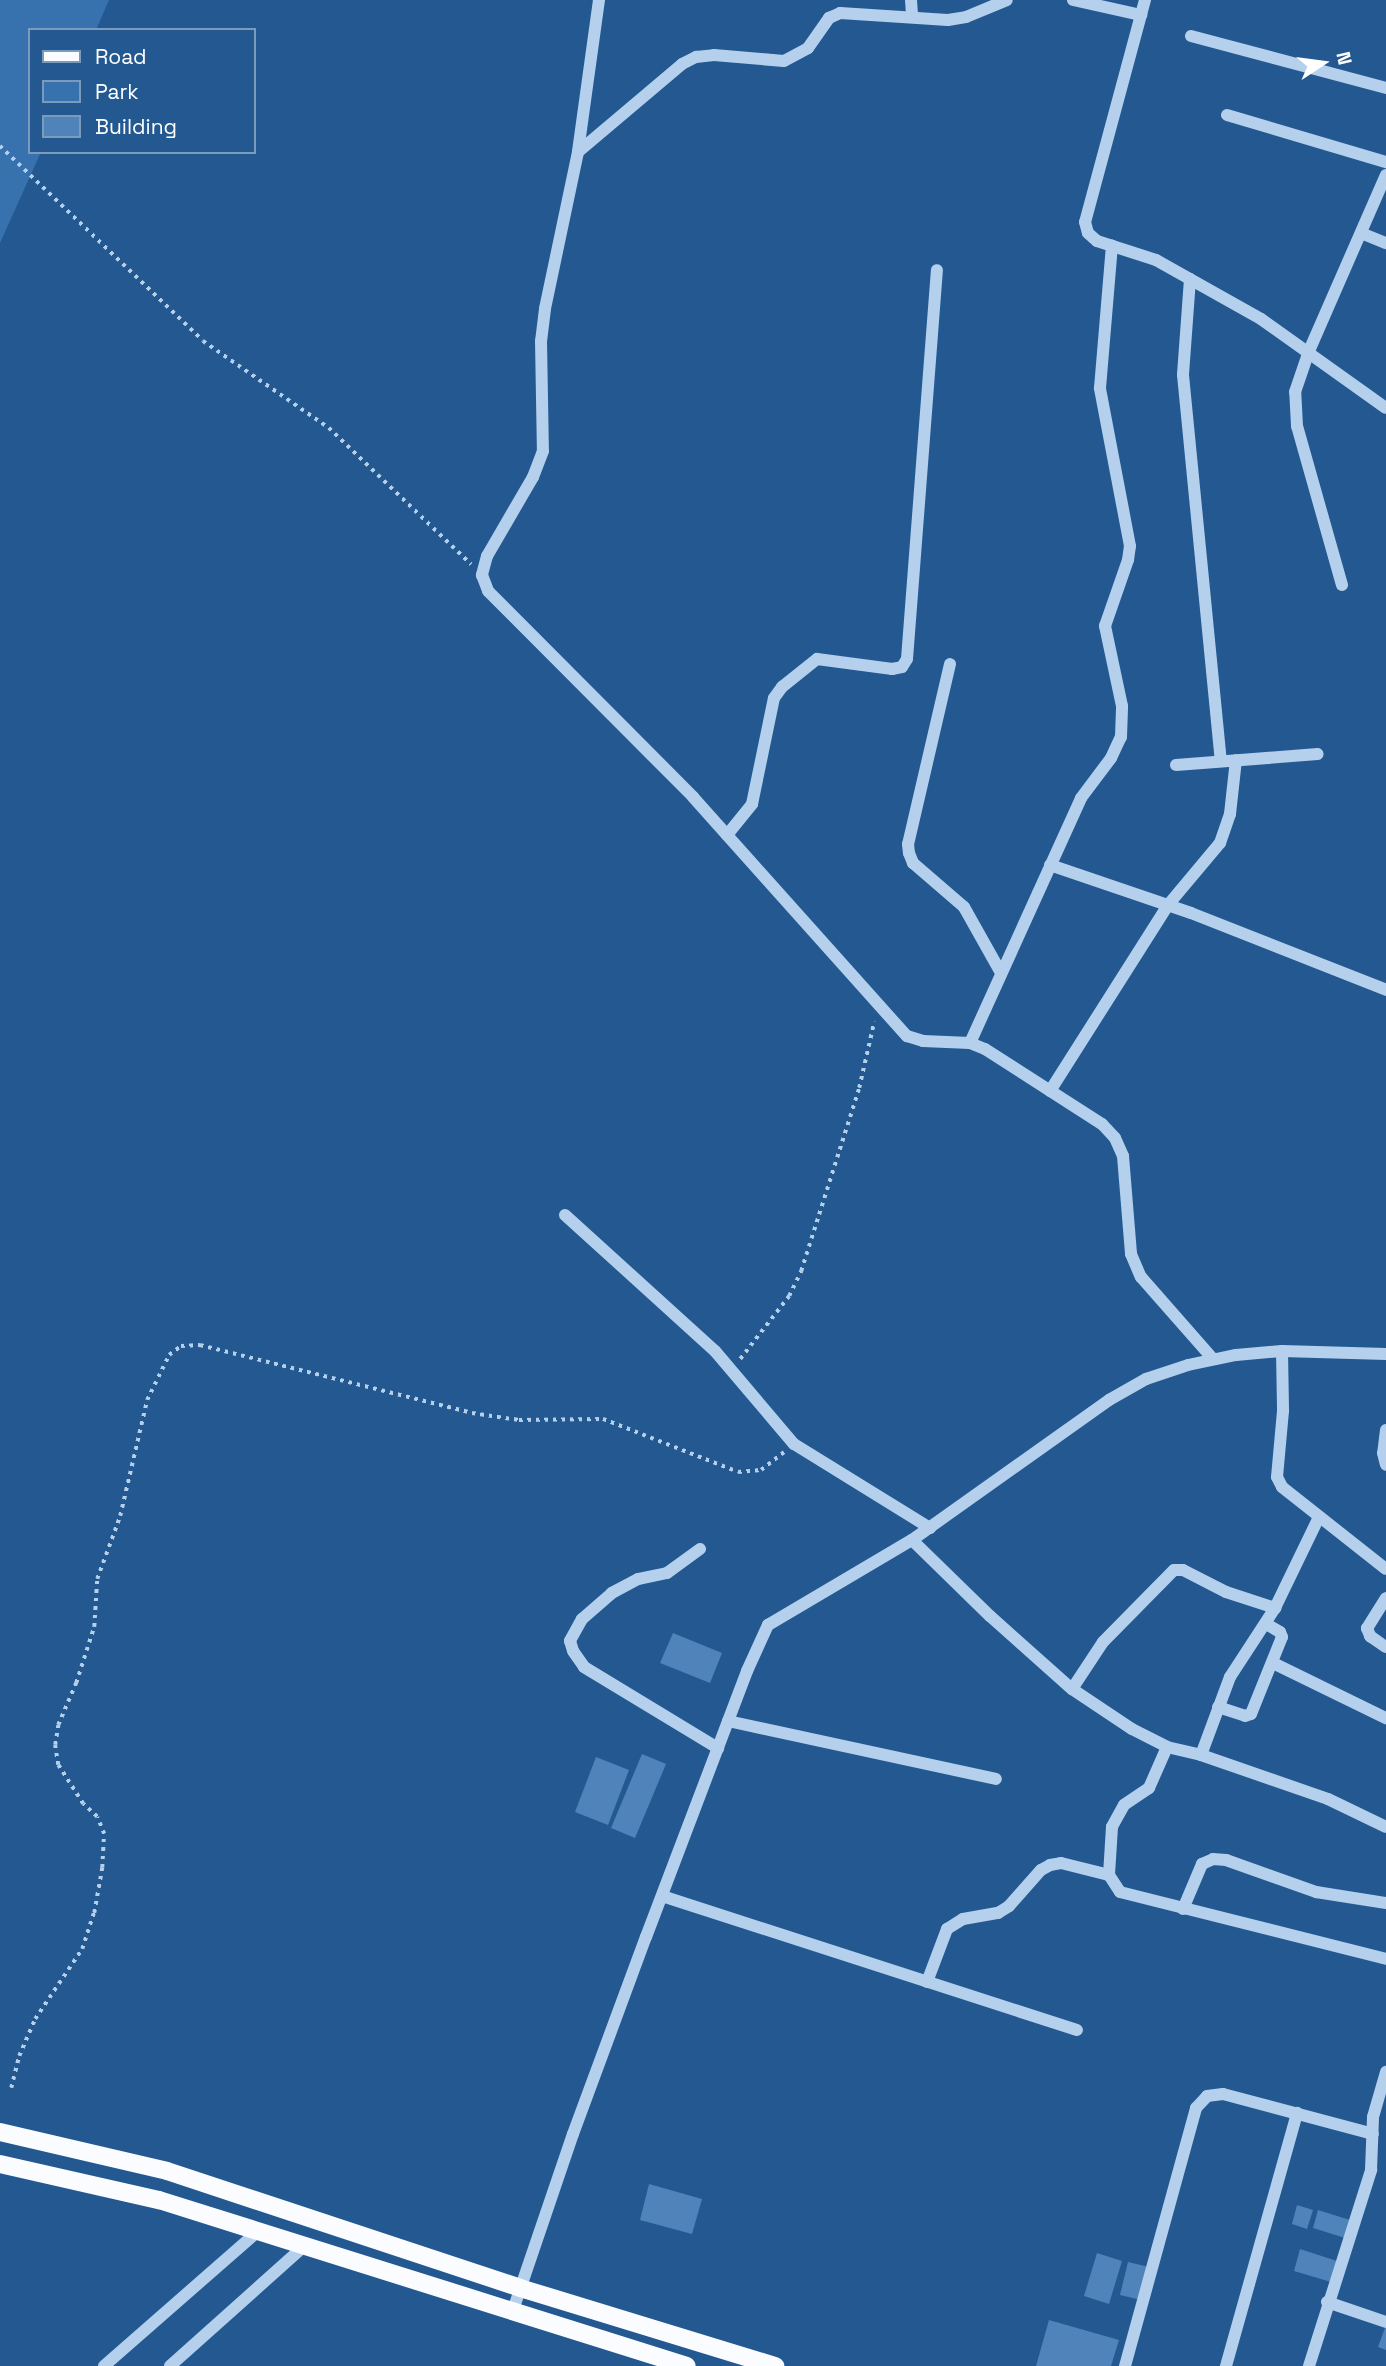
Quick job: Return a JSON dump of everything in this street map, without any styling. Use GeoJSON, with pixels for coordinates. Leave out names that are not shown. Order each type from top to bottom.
{"type":"FeatureCollection","features":[{"type":"Feature","properties":{"kind":"main road"},"geometry":{"type":"LineString","coordinates":[[0,2132],[167,2171],[520,2288],[775,2366]]}},
{"type":"Feature","properties":{"kind":"main road"},"geometry":{"type":"LineString","coordinates":[[0,2164],[159,2200],[668,2363],[687,2366]]}},
{"type":"Feature","properties":{"kind":"street"},"geometry":{"type":"LineString","coordinates":[[599,0],[578,152],[545,309],[541,341],[542,451],[533,477],[487,556],[482,575],[488,592],[727,835],[907,1036],[923,1041],[970,1043],[1102,1124],[1115,1138],[1123,1156],[1131,1254],[1141,1277],[1213,1359]]}},
{"type":"Feature","properties":{"kind":"street"},"geometry":{"type":"LineString","coordinates":[[911,0],[912,16]]}},
{"type":"Feature","properties":{"kind":"street"},"geometry":{"type":"LineString","coordinates":[[578,152],[682,64],[696,57],[714,55],[784,61],[808,48],[829,18],[840,13],[948,20],[966,17],[1007,0]]}},
{"type":"Feature","properties":{"kind":"street"},"geometry":{"type":"LineString","coordinates":[[1073,0],[1141,15]]}},
{"type":"Feature","properties":{"kind":"street"},"geometry":{"type":"LineString","coordinates":[[1145,0],[1085,222],[1088,233],[1097,241],[1156,260],[1261,319],[1386,408]]}},
{"type":"Feature","properties":{"kind":"street"},"geometry":{"type":"LineString","coordinates":[[1191,36],[1386,88]]}},
{"type":"Feature","properties":{"kind":"street"},"geometry":{"type":"LineString","coordinates":[[1227,115],[1386,162]]}},
{"type":"Feature","properties":{"kind":"street"},"geometry":{"type":"LineString","coordinates":[[1342,584],[1296,417],[1295,392],[1309,351],[1386,175]]}},
{"type":"Feature","properties":{"kind":"street"},"geometry":{"type":"LineString","coordinates":[[1361,233],[1386,243]]}},
{"type":"Feature","properties":{"kind":"street"},"geometry":{"type":"LineString","coordinates":[[970,1043],[1081,799],[1117,748],[1124,722],[1117,675],[1105,626],[1128,560],[1130,546],[1100,388],[1112,246]]}},
{"type":"Feature","properties":{"kind":"street"},"geometry":{"type":"LineString","coordinates":[[727,835],[752,804],[774,698],[782,687],[817,659],[892,669],[902,667],[907,659],[937,270]]}},
{"type":"Feature","properties":{"kind":"street"},"geometry":{"type":"LineString","coordinates":[[1190,279],[1183,374],[1222,761]]}},
{"type":"Feature","properties":{"kind":"street"},"geometry":{"type":"LineString","coordinates":[[950,664],[908,844],[909,853],[914,863],[964,907],[1001,973]]}},
{"type":"Feature","properties":{"kind":"street"},"geometry":{"type":"LineString","coordinates":[[1176,765],[1318,754]]}},
{"type":"Feature","properties":{"kind":"street"},"geometry":{"type":"LineString","coordinates":[[1050,1091],[1168,905],[1220,843],[1230,814],[1236,760]]}},
{"type":"Feature","properties":{"kind":"street"},"geometry":{"type":"LineString","coordinates":[[1050,865],[1168,905],[1386,990]]}},
{"type":"Feature","properties":{"kind":"street"},"geometry":{"type":"LineString","coordinates":[[565,1215],[732,1368],[744,1387],[794,1444],[930,1528]]}},
{"type":"Feature","properties":{"kind":"street"},"geometry":{"type":"LineString","coordinates":[[1282,1351],[1283,1411],[1277,1477],[1282,1487],[1386,1569]]}},
{"type":"Feature","properties":{"kind":"street"},"geometry":{"type":"LineString","coordinates":[[512,2313],[573,2134],[728,1721],[768,1625],[912,1541],[1109,1400],[1146,1378],[1213,1359],[1282,1351],[1386,1354]]}},
{"type":"Feature","properties":{"kind":"street"},"geometry":{"type":"LineString","coordinates":[[1386,1430],[1383,1453],[1386,1465]]}},
{"type":"Feature","properties":{"kind":"street"},"geometry":{"type":"LineString","coordinates":[[1201,1755],[1230,1677],[1275,1608],[1319,1517]]}},
{"type":"Feature","properties":{"kind":"street"},"geometry":{"type":"LineString","coordinates":[[912,1541],[1072,1689],[1132,1729],[1167,1747],[1201,1755],[1328,1799],[1386,1827]]}},
{"type":"Feature","properties":{"kind":"street"},"geometry":{"type":"LineString","coordinates":[[700,1549],[667,1573],[638,1579],[612,1593],[582,1619],[570,1641],[584,1667],[718,1748]]}},
{"type":"Feature","properties":{"kind":"street"},"geometry":{"type":"LineString","coordinates":[[1072,1689],[1102,1642],[1174,1570],[1183,1570],[1226,1592],[1275,1608]]}},
{"type":"Feature","properties":{"kind":"street"},"geometry":{"type":"LineString","coordinates":[[1386,1598],[1367,1628],[1370,1636],[1386,1647]]}},
{"type":"Feature","properties":{"kind":"street"},"geometry":{"type":"LineString","coordinates":[[1218,1707],[1245,1716],[1251,1714],[1283,1637],[1280,1632],[1266,1624]]}},
{"type":"Feature","properties":{"kind":"street"},"geometry":{"type":"LineString","coordinates":[[1273,1662],[1386,1718]]}},
{"type":"Feature","properties":{"kind":"street"},"geometry":{"type":"LineString","coordinates":[[728,1721],[996,1779]]}},
{"type":"Feature","properties":{"kind":"street"},"geometry":{"type":"LineString","coordinates":[[1167,1747],[1149,1788],[1124,1805],[1117,1814],[1110,1841],[1109,1875],[1120,1892],[1386,1959]]}},
{"type":"Feature","properties":{"kind":"street"},"geometry":{"type":"LineString","coordinates":[[1183,1909],[1202,1864],[1213,1859],[1226,1860],[1316,1892],[1386,1903]]}},
{"type":"Feature","properties":{"kind":"street"},"geometry":{"type":"LineString","coordinates":[[927,1982],[947,1929],[963,1919],[998,1913],[1009,1906],[1041,1870],[1061,1863],[1109,1875]]}},
{"type":"Feature","properties":{"kind":"street"},"geometry":{"type":"LineString","coordinates":[[662,1896],[1077,2030]]}},
{"type":"Feature","properties":{"kind":"street"},"geometry":{"type":"LineString","coordinates":[[1309,2366],[1327,2302],[1371,2170],[1373,2117],[1386,2072]]}},
{"type":"Feature","properties":{"kind":"street"},"geometry":{"type":"LineString","coordinates":[[1125,2366],[1196,2108],[1207,2096],[1223,2094],[1373,2134]]}},
{"type":"Feature","properties":{"kind":"street"},"geometry":{"type":"LineString","coordinates":[[1226,2366],[1297,2113]]}},
{"type":"Feature","properties":{"kind":"street"},"geometry":{"type":"LineString","coordinates":[[104,2366],[257,2232]]}},
{"type":"Feature","properties":{"kind":"street"},"geometry":{"type":"LineString","coordinates":[[170,2366],[304,2246]]}},
{"type":"Feature","properties":{"kind":"street"},"geometry":{"type":"LineString","coordinates":[[1327,2302],[1386,2322]]}},
{"type":"Feature","properties":{"kind":"path"},"geometry":{"type":"LineString","coordinates":[[0,146],[203,341],[330,428],[482,575]]}},
{"type":"Feature","properties":{"kind":"path"},"geometry":{"type":"LineString","coordinates":[[732,1368],[789,1296],[801,1271],[859,1088],[878,1004]]}},
{"type":"Feature","properties":{"kind":"path"},"geometry":{"type":"LineString","coordinates":[[11,2088],[19,2056],[35,2019],[82,1949],[94,1913],[102,1868],[104,1834],[97,1816],[83,1804],[58,1765],[55,1745],[58,1725],[90,1638],[97,1579],[120,1516],[147,1400],[169,1355],[181,1346],[200,1345],[472,1413],[519,1420],[603,1419],[737,1472],[761,1470],[794,1444]]}},
{"type":"Feature","properties":{"kind":"green space"},"geometry":{"type":"Polygon","coordinates":[[[0,0],[109,0],[97,28],[28,28],[28,154],[40,154],[0,243],[0,0]]]}},
{"type":"Feature","properties":{"kind":"building"},"geometry":{"type":"Polygon","coordinates":[[[673,1633],[722,1653],[710,1683],[660,1663],[673,1633]]]}},
{"type":"Feature","properties":{"kind":"building"},"geometry":{"type":"Polygon","coordinates":[[[642,1754],[666,1764],[635,1838],[611,1828],[642,1754]]]}},
{"type":"Feature","properties":{"kind":"building"},"geometry":{"type":"Polygon","coordinates":[[[596,1757],[629,1770],[608,1825],[575,1812],[596,1757]]]}},
{"type":"Feature","properties":{"kind":"building"},"geometry":{"type":"Polygon","coordinates":[[[649,2184],[702,2199],[692,2234],[640,2220],[649,2184]]]}},
{"type":"Feature","properties":{"kind":"building"},"geometry":{"type":"Polygon","coordinates":[[[1297,2205],[1313,2210],[1307,2229],[1292,2224],[1297,2205]]]}},
{"type":"Feature","properties":{"kind":"building"},"geometry":{"type":"Polygon","coordinates":[[[1318,2210],[1350,2220],[1345,2238],[1313,2228],[1318,2210]]]}},
{"type":"Feature","properties":{"kind":"building"},"geometry":{"type":"Polygon","coordinates":[[[1300,2249],[1337,2261],[1331,2282],[1294,2271],[1300,2249]]]}},
{"type":"Feature","properties":{"kind":"building"},"geometry":{"type":"Polygon","coordinates":[[[1097,2253],[1122,2261],[1109,2304],[1084,2296],[1097,2253]]]}},
{"type":"Feature","properties":{"kind":"building"},"geometry":{"type":"Polygon","coordinates":[[[1128,2262],[1149,2267],[1141,2300],[1120,2295],[1128,2262]]]}},
{"type":"Feature","properties":{"kind":"building"},"geometry":{"type":"Polygon","coordinates":[[[1049,2320],[1119,2340],[1111,2366],[1036,2366],[1049,2320]]]}},
{"type":"Feature","properties":{"kind":"building"},"geometry":{"type":"Polygon","coordinates":[[[1386,2325],[1386,2350],[1378,2347],[1386,2325]]]}}]}
